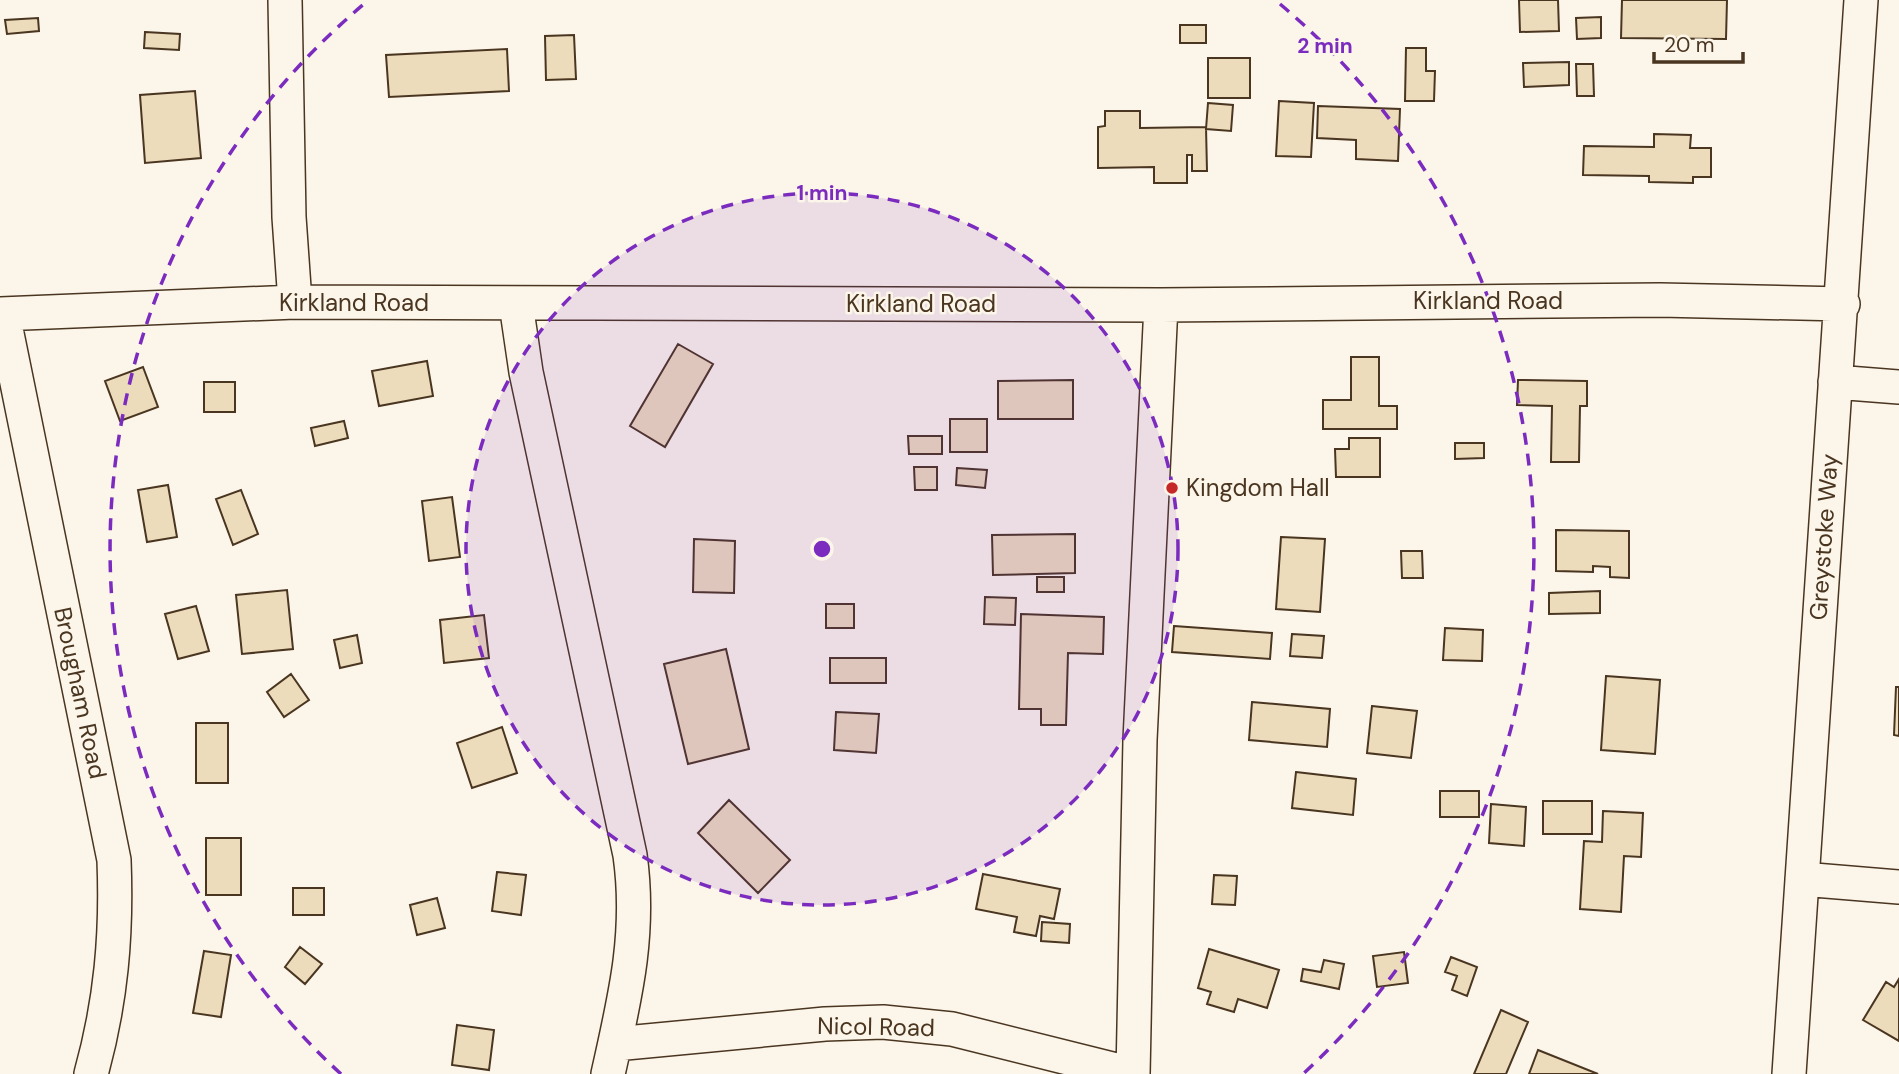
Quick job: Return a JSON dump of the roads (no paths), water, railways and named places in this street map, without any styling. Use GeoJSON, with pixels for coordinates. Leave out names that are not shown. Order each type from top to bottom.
{"type":"FeatureCollection","features":[{"type":"Feature","properties":{"kind":"street"},"geometry":{"type":"LineString","coordinates":[[285,0],[289,218],[295,302]]}},
{"type":"Feature","properties":{"kind":"street","name":"Greystoke Way"},"geometry":{"type":"LineString","coordinates":[[1789,1074],[1835,382],[1843,303],[1861,0]]}},
{"type":"Feature","properties":{"kind":"street","name":"Kirkland Road"},"geometry":{"type":"LineString","coordinates":[[1,314],[295,302],[1161,305],[1647,300],[1843,303]]}},
{"type":"Feature","properties":{"kind":"street"},"geometry":{"type":"LineString","coordinates":[[516,303],[526,372],[635,888],[632,964],[611,1059]]}},
{"type":"Feature","properties":{"kind":"street"},"geometry":{"type":"LineString","coordinates":[[1133,1074],[1140,740],[1161,305]]}},
{"type":"Feature","properties":{"kind":"street","name":"Brougham Road"},"geometry":{"type":"LineString","coordinates":[[1,314],[114,860],[116,918],[111,975],[91,1074]]}},
{"type":"Feature","properties":{"kind":"street"},"geometry":{"type":"LineString","coordinates":[[1835,382],[1899,387]]}},
{"type":"Feature","properties":{"kind":"street"},"geometry":{"type":"LineString","coordinates":[[1802,879],[1899,887]]}},
{"type":"Feature","properties":{"kind":"street","name":"Nicol Road"},"geometry":{"type":"LineString","coordinates":[[611,1059],[825,1024],[883,1023],[953,1028],[1133,1074]]}},
{"type":"Feature","properties":{"kind":"place","name":"Kingdom Hall"},"geometry":{"type":"Point","coordinates":[1172,488]}}]}
